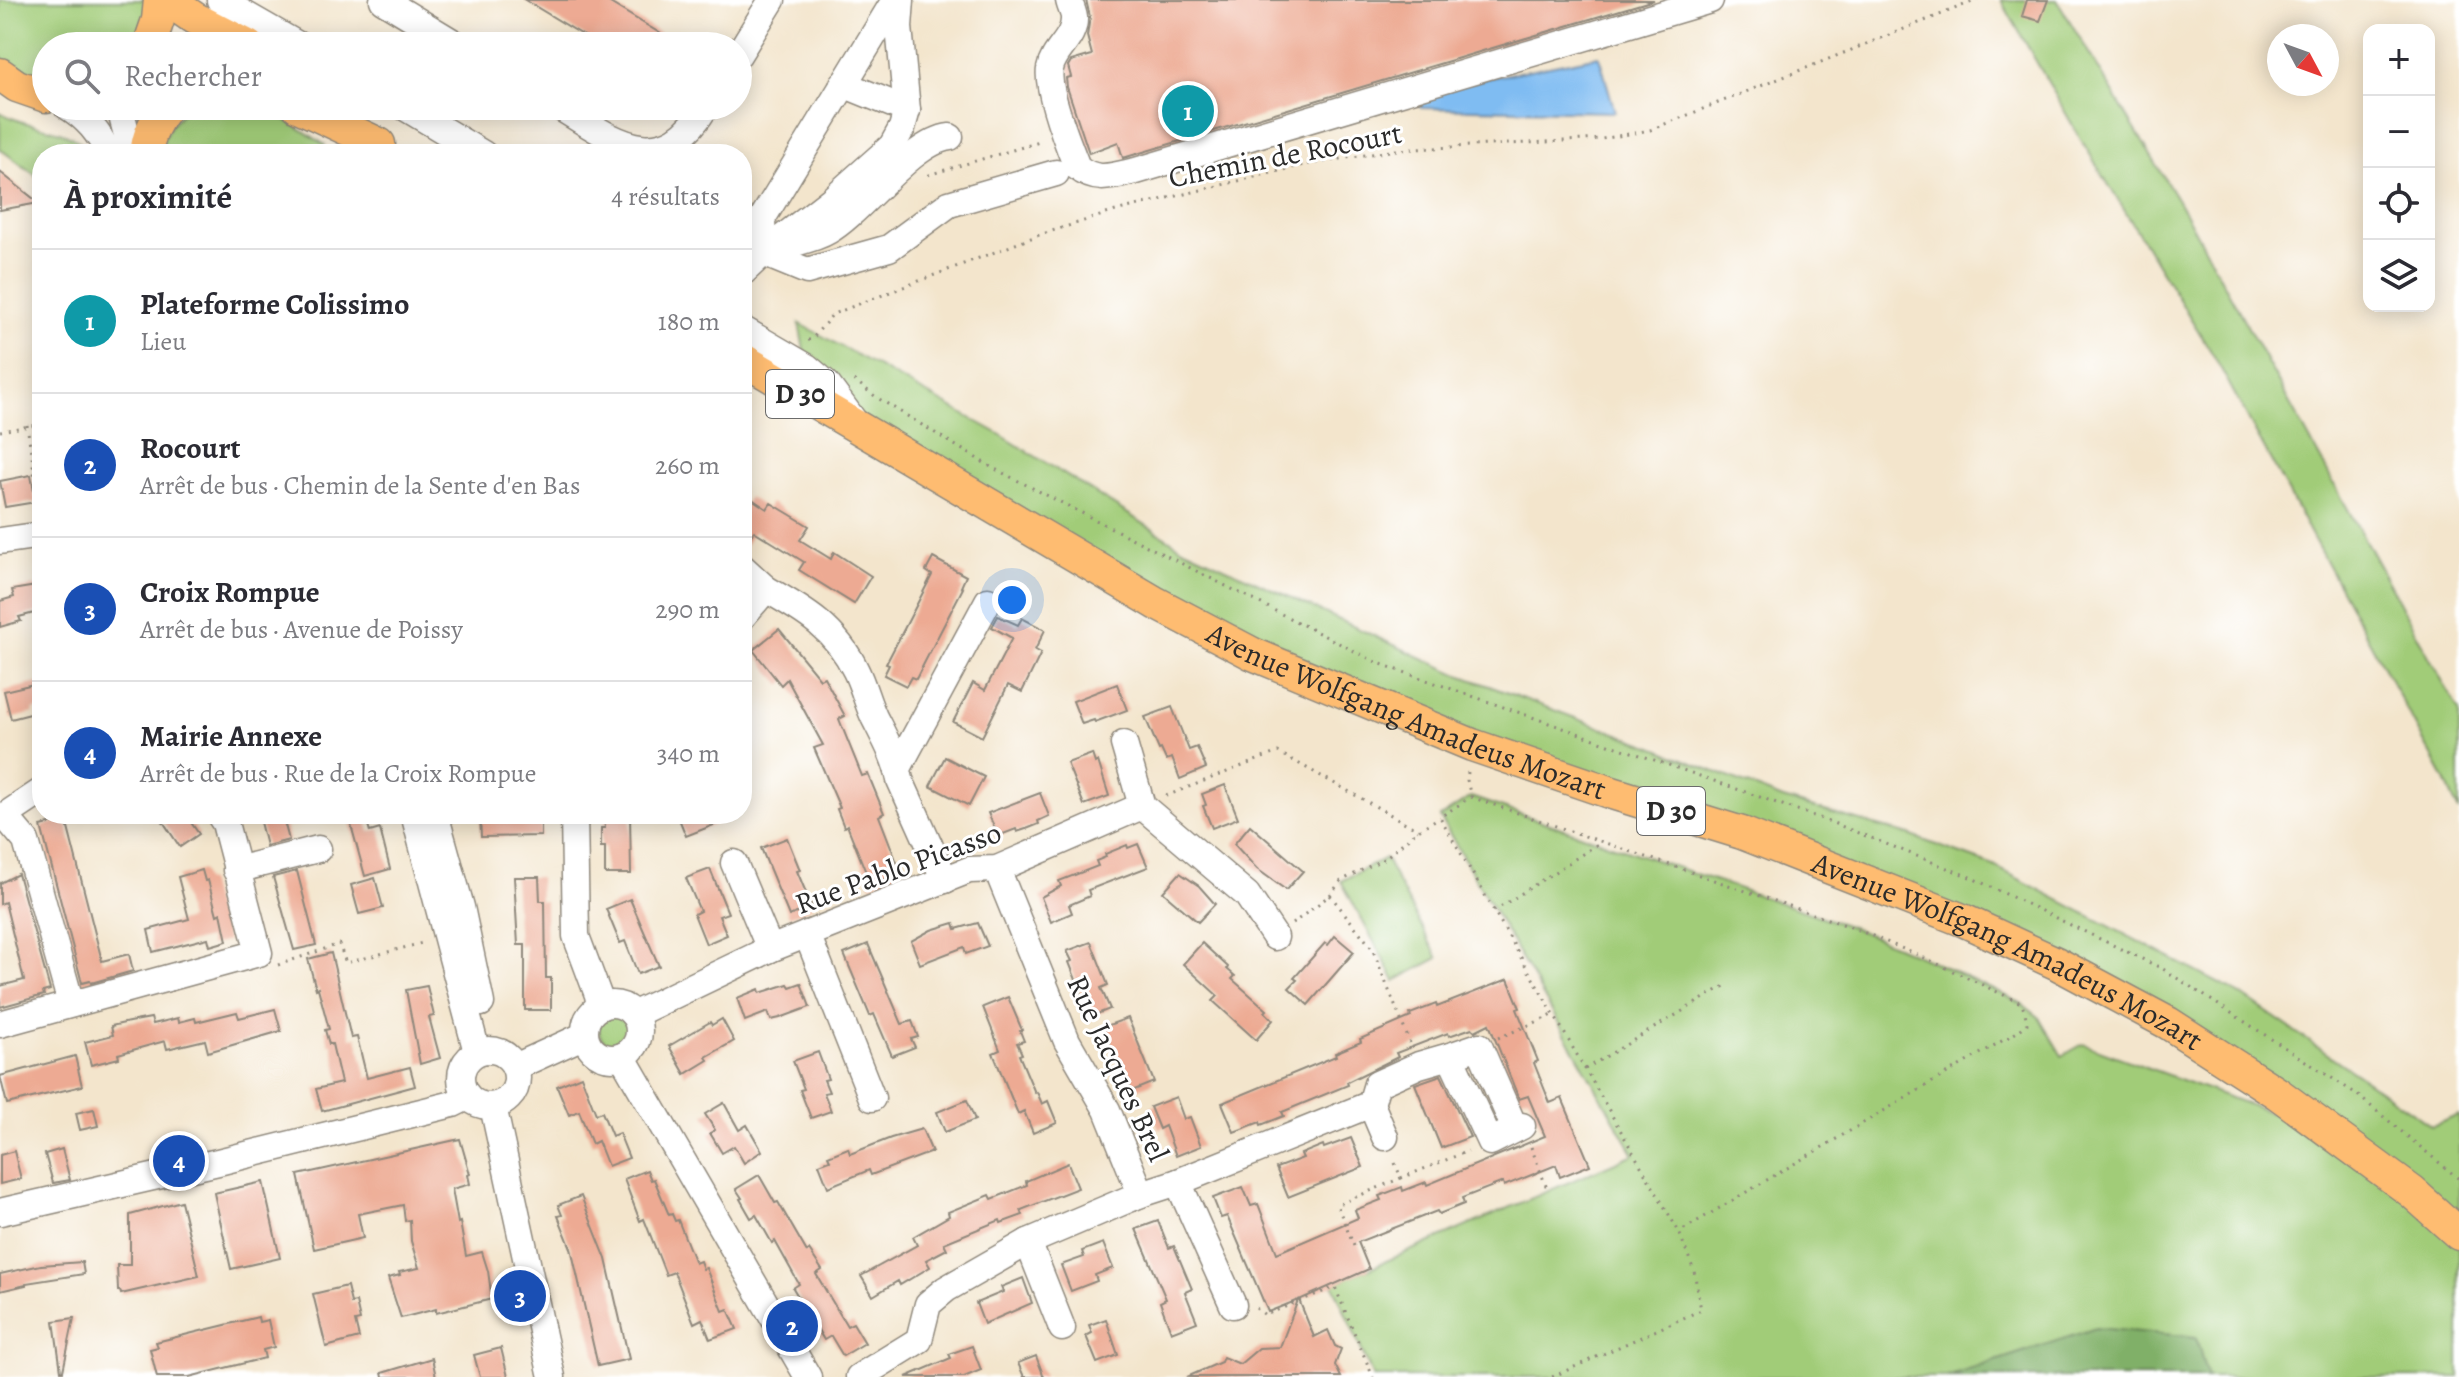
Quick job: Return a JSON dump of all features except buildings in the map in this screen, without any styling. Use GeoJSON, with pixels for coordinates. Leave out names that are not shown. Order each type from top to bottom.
{"type":"FeatureCollection","features":[{"type":"Feature","properties":{"kind":"main road"},"geometry":{"type":"LineString","coordinates":[[154,32],[160,0]]}},
{"type":"Feature","properties":{"kind":"main road"},"geometry":{"type":"LineString","coordinates":[[168,0],[221,32]]}},
{"type":"Feature","properties":{"kind":"main road"},"geometry":{"type":"LineString","coordinates":[[0,74],[17,86],[32,91]]}},
{"type":"Feature","properties":{"kind":"main road"},"geometry":{"type":"LineString","coordinates":[[147,144],[157,120]]}},
{"type":"Feature","properties":{"kind":"main road"},"geometry":{"type":"LineString","coordinates":[[330,120],[377,144]]}},
{"type":"Feature","properties":{"kind":"main road","name":"Avenue Wolfgang Amadeus Mozart"},"geometry":{"type":"LineString","coordinates":[[752,365],[1156,603],[1253,654],[1472,745],[1742,833],[1965,921],[2056,963],[2168,1023],[2277,1093],[2412,1192],[2459,1234]]}},
{"type":"Feature","properties":{"kind":"street"},"geometry":{"type":"LineString","coordinates":[[220,0],[276,32]]}},
{"type":"Feature","properties":{"kind":"street"},"geometry":{"type":"LineString","coordinates":[[383,0],[436,32]]}},
{"type":"Feature","properties":{"kind":"street"},"geometry":{"type":"LineString","coordinates":[[752,32],[772,0]]}},
{"type":"Feature","properties":{"kind":"street"},"geometry":{"type":"LineString","coordinates":[[763,253],[762,219],[843,84],[898,0]]}},
{"type":"Feature","properties":{"kind":"street"},"geometry":{"type":"LineString","coordinates":[[752,263],[892,146],[902,128],[907,110],[898,0]]}},
{"type":"Feature","properties":{"kind":"street"},"geometry":{"type":"LineString","coordinates":[[1069,0],[1074,19],[1071,35],[1050,65],[1049,76],[1077,167],[1086,175],[1100,179],[1710,0]]}},
{"type":"Feature","properties":{"kind":"street"},"geometry":{"type":"LineString","coordinates":[[843,84],[907,110]]}},
{"type":"Feature","properties":{"kind":"street"},"geometry":{"type":"LineString","coordinates":[[87,120],[104,144]]}},
{"type":"Feature","properties":{"kind":"street"},"geometry":{"type":"LineString","coordinates":[[123,120],[129,144]]}},
{"type":"Feature","properties":{"kind":"street"},"geometry":{"type":"LineString","coordinates":[[426,120],[466,144]]}},
{"type":"Feature","properties":{"kind":"street"},"geometry":{"type":"LineString","coordinates":[[581,120],[626,144]]}},
{"type":"Feature","properties":{"kind":"street"},"geometry":{"type":"LineString","coordinates":[[664,144],[675,141],[694,120]]}},
{"type":"Feature","properties":{"kind":"street"},"geometry":{"type":"LineString","coordinates":[[763,253],[827,232],[918,152],[950,137]]}},
{"type":"Feature","properties":{"kind":"street"},"geometry":{"type":"LineString","coordinates":[[763,253],[807,271],[889,248],[949,204],[1056,173]]}},
{"type":"Feature","properties":{"kind":"street"},"geometry":{"type":"LineString","coordinates":[[752,335],[807,367],[826,383],[859,428]]}},
{"type":"Feature","properties":{"kind":"street"},"geometry":{"type":"LineString","coordinates":[[0,541],[32,536]]}},
{"type":"Feature","properties":{"kind":"street"},"geometry":{"type":"LineString","coordinates":[[752,576],[766,589],[807,612],[836,638],[856,670],[898,768],[900,780],[945,880]]}},
{"type":"Feature","properties":{"kind":"street"},"geometry":{"type":"LineString","coordinates":[[752,605],[766,589]]}},
{"type":"Feature","properties":{"kind":"street"},"geometry":{"type":"LineString","coordinates":[[898,768],[988,601]]}},
{"type":"Feature","properties":{"kind":"street"},"geometry":{"type":"LineString","coordinates":[[1124,744],[1142,806],[1247,895],[1275,937]]}},
{"type":"Feature","properties":{"kind":"street"},"geometry":{"type":"LineString","coordinates":[[32,798],[2,818],[26,841],[71,1004]]}},
{"type":"Feature","properties":{"kind":"street","name":"Rue Pablo Picasso"},"geometry":{"type":"LineString","coordinates":[[632,1013],[770,949],[969,870],[997,869],[1142,806]]}},
{"type":"Feature","properties":{"kind":"street"},"geometry":{"type":"LineString","coordinates":[[0,1024],[259,953],[225,824]]}},
{"type":"Feature","properties":{"kind":"street"},"geometry":{"type":"LineString","coordinates":[[417,824],[483,1051]]}},
{"type":"Feature","properties":{"kind":"street"},"geometry":{"type":"LineString","coordinates":[[438,824],[461,907],[483,1051]]}},
{"type":"Feature","properties":{"kind":"street"},"geometry":{"type":"LineString","coordinates":[[574,824],[576,936],[600,1007]]}},
{"type":"Feature","properties":{"kind":"street"},"geometry":{"type":"LineString","coordinates":[[236,870],[318,849]]}},
{"type":"Feature","properties":{"kind":"street"},"geometry":{"type":"LineString","coordinates":[[734,863],[770,949]]}},
{"type":"Feature","properties":{"kind":"street","name":"Rue Jacques Brel"},"geometry":{"type":"LineString","coordinates":[[859,1377],[919,1340],[928,1304],[946,1289],[1028,1242],[1141,1194],[1107,1110],[1067,1041],[997,869]]}},
{"type":"Feature","properties":{"kind":"street"},"geometry":{"type":"LineString","coordinates":[[807,934],[872,1098]]}},
{"type":"Feature","properties":{"kind":"street"},"geometry":{"type":"LineString","coordinates":[[617,1004],[632,1013],[639,1032],[629,1049],[603,1056],[588,1044],[585,1028],[590,1015],[600,1007],[617,1004]]}},
{"type":"Feature","properties":{"kind":"street"},"geometry":{"type":"LineString","coordinates":[[515,1067],[585,1035]]}},
{"type":"Feature","properties":{"kind":"street"},"geometry":{"type":"LineString","coordinates":[[1385,1137],[1371,1104],[1377,1084],[1419,1065],[1479,1046],[1518,1128],[1490,1142],[1450,1056]]}},
{"type":"Feature","properties":{"kind":"street"},"geometry":{"type":"LineString","coordinates":[[629,1049],[649,1101],[808,1377]]}},
{"type":"Feature","properties":{"kind":"street"},"geometry":{"type":"LineString","coordinates":[[483,1051],[504,1055],[515,1067],[516,1087],[503,1103],[493,1106],[476,1104],[467,1097],[461,1086],[463,1066],[469,1058],[483,1051]]}},
{"type":"Feature","properties":{"kind":"street"},"geometry":{"type":"LineString","coordinates":[[0,1212],[218,1162],[453,1104],[467,1097]]}},
{"type":"Feature","properties":{"kind":"street"},"geometry":{"type":"LineString","coordinates":[[1141,1194],[1371,1104]]}},
{"type":"Feature","properties":{"kind":"street"},"geometry":{"type":"LineString","coordinates":[[493,1106],[552,1377]]}},
{"type":"Feature","properties":{"kind":"street"},"geometry":{"type":"LineString","coordinates":[[1178,1182],[1233,1305]]}},
{"type":"Feature","properties":{"kind":"street"},"geometry":{"type":"LineString","coordinates":[[1028,1242],[1062,1328]]}},
{"type":"Feature","properties":{"kind":"path","name":"Chemin de Rocourt"},"geometry":{"type":"LineString","coordinates":[[811,340],[833,314],[1039,235],[1119,210],[1304,165],[1396,150],[1602,139],[1650,130],[1977,0]]}},
{"type":"Feature","properties":{"kind":"path"},"geometry":{"type":"LineString","coordinates":[[925,176],[1065,134]]}},
{"type":"Feature","properties":{"kind":"path"},"geometry":{"type":"LineString","coordinates":[[796,338],[811,340],[808,347]]}},
{"type":"Feature","properties":{"kind":"path"},"geometry":{"type":"LineString","coordinates":[[854,380],[876,397],[991,467],[1214,581],[1378,663],[1483,701]]}},
{"type":"Feature","properties":{"kind":"path"},"geometry":{"type":"LineString","coordinates":[[27,425],[32,457]]}},
{"type":"Feature","properties":{"kind":"path"},"geometry":{"type":"LineString","coordinates":[[0,431],[32,425]]}},
{"type":"Feature","properties":{"kind":"path"},"geometry":{"type":"LineString","coordinates":[[1471,797],[1467,780],[1472,745]]}},
{"type":"Feature","properties":{"kind":"path"},"geometry":{"type":"LineString","coordinates":[[1142,806],[1278,752],[1418,830]]}},
{"type":"Feature","properties":{"kind":"path"},"geometry":{"type":"LineString","coordinates":[[1275,937],[1330,895],[1341,881],[1385,858],[1418,830],[1471,797]]}},
{"type":"Feature","properties":{"kind":"path"},"geometry":{"type":"LineString","coordinates":[[1471,797],[1851,927],[2021,1003],[2027,1024],[2017,1032],[1679,1232]]}},
{"type":"Feature","properties":{"kind":"path"},"geometry":{"type":"LineString","coordinates":[[1440,817],[1679,1232],[1694,1271],[1701,1310],[1552,1377]]}},
{"type":"Feature","properties":{"kind":"path"},"geometry":{"type":"LineString","coordinates":[[1494,911],[1601,842]]}},
{"type":"Feature","properties":{"kind":"path"},"geometry":{"type":"LineString","coordinates":[[1330,895],[1372,948],[1419,1065]]}},
{"type":"Feature","properties":{"kind":"path"},"geometry":{"type":"LineString","coordinates":[[259,953],[268,968],[339,944],[346,963],[448,936]]}},
{"type":"Feature","properties":{"kind":"path"},"geometry":{"type":"LineString","coordinates":[[1585,1069],[1728,984]]}},
{"type":"Feature","properties":{"kind":"path"},"geometry":{"type":"LineString","coordinates":[[1479,1046],[1553,1015]]}},
{"type":"Feature","properties":{"kind":"path"},"geometry":{"type":"LineString","coordinates":[[1518,1128],[1548,1191]]}},
{"type":"Feature","properties":{"kind":"path"},"geometry":{"type":"LineString","coordinates":[[1385,1137],[1401,1178]]}},
{"type":"Feature","properties":{"kind":"path"},"geometry":{"type":"LineString","coordinates":[[1354,1246],[1337,1205],[1490,1142]]}},
{"type":"Feature","properties":{"kind":"path"},"geometry":{"type":"LineString","coordinates":[[1233,1305],[1249,1303],[1265,1315],[1335,1287],[1373,1377]]}},
{"type":"Feature","properties":{"kind":"green space"},"geometry":{"type":"Polygon","coordinates":[[[0,0],[149,0],[140,32],[32,32],[32,77],[0,59],[0,0]]]}},
{"type":"Feature","properties":{"kind":"green space"},"geometry":{"type":"Polygon","coordinates":[[[2001,0],[2057,0],[2179,202],[2459,711],[2459,812],[2445,780],[2215,358],[2080,138],[2001,0]]]}},
{"type":"Feature","properties":{"kind":"green space"},"geometry":{"type":"Polygon","coordinates":[[[0,112],[60,132],[82,144],[32,144],[32,173],[0,149],[0,112]]]}},
{"type":"Feature","properties":{"kind":"green space"},"geometry":{"type":"Polygon","coordinates":[[[176,120],[286,120],[323,144],[163,144],[176,120]]]}},
{"type":"Feature","properties":{"kind":"green space"},"geometry":{"type":"Polygon","coordinates":[[[799,323],[1001,435],[1183,548],[1457,674],[1783,799],[1909,835],[1994,866],[2245,997],[2432,1126],[2459,1115],[2459,1377],[1373,1377],[1333,1284],[1634,1154],[1440,817],[1471,797],[1851,927],[1929,960],[2021,1003],[2039,1017],[2062,1056],[2083,1044],[2335,1136],[2056,963],[1401,717],[859,428],[807,367],[799,323]]]}},
{"type":"Feature","properties":{"kind":"green space"},"geometry":{"type":"Polygon","coordinates":[[[1385,858],[1438,958],[1395,981],[1341,881],[1385,858]]]}},
{"type":"Feature","properties":{"kind":"green space"},"geometry":{"type":"Polygon","coordinates":[[[614,1015],[620,1016],[628,1024],[628,1036],[620,1044],[614,1045],[608,1044],[600,1036],[599,1030],[600,1024],[608,1016],[614,1015]]]}},
{"type":"Feature","properties":{"kind":"green space"},"geometry":{"type":"Polygon","coordinates":[[[2096,1328],[2196,1337],[2207,1377],[1947,1377],[2096,1328]]]}},
{"type":"Feature","properties":{"kind":"water"},"geometry":{"type":"Polygon","coordinates":[[[1599,56],[1615,112],[1421,108],[1416,99],[1424,91],[1599,56]]]}},
{"type":"Feature","properties":{"kind":"place","name":"Plateforme Colissimo"},"geometry":{"type":"Point","coordinates":[1188,111]}},
{"type":"Feature","properties":{"kind":"place","name":"Mairie Annexe"},"geometry":{"type":"Point","coordinates":[179,1161]}},
{"type":"Feature","properties":{"kind":"place","name":"Croix Rompue"},"geometry":{"type":"Point","coordinates":[520,1296]}},
{"type":"Feature","properties":{"kind":"place","name":"Rocourt"},"geometry":{"type":"Point","coordinates":[792,1326]}}]}
